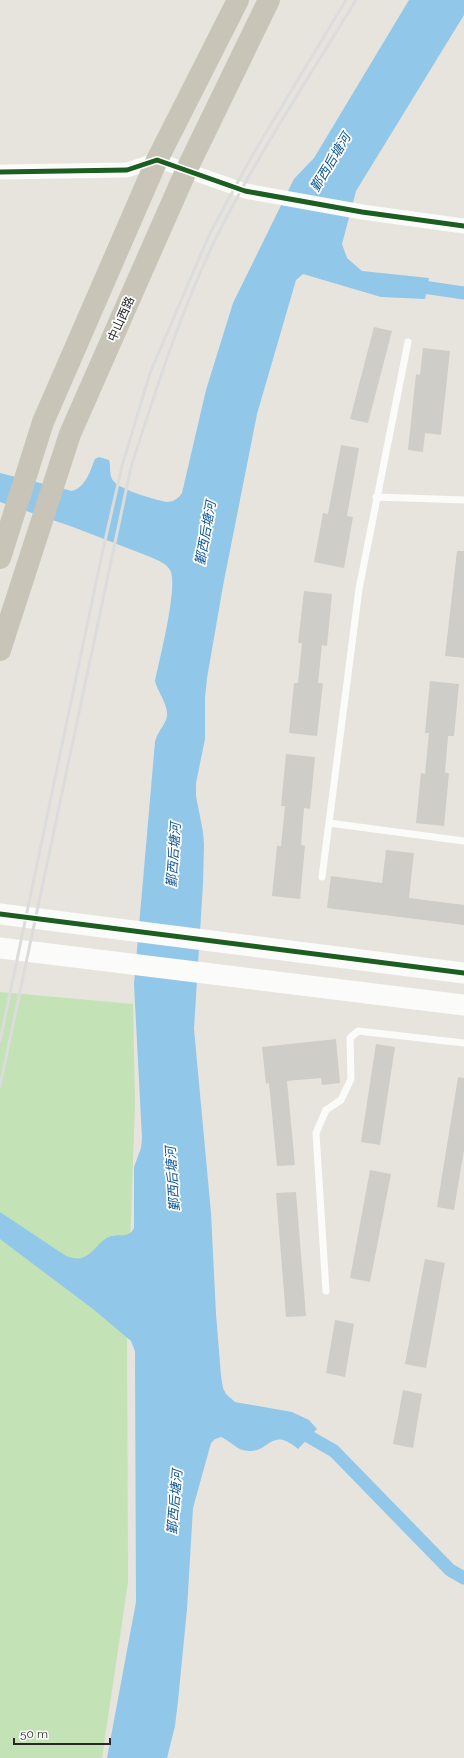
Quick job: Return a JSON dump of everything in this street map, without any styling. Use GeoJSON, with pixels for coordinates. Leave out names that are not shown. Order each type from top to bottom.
{"type":"FeatureCollection","features":[{"type":"Feature","properties":{"kind":"main road"},"geometry":{"type":"LineString","coordinates":[[0,558],[43,422],[157,160],[238,0]]}},
{"type":"Feature","properties":{"kind":"main road","name":"中山西路"},"geometry":{"type":"LineString","coordinates":[[0,650],[70,434],[186,170],[269,0]]}},
{"type":"Feature","properties":{"kind":"street"},"geometry":{"type":"LineString","coordinates":[[0,172],[127,170],[157,160],[244,191],[362,212],[464,226]]}},
{"type":"Feature","properties":{"kind":"street"},"geometry":{"type":"LineString","coordinates":[[0,914],[464,973]]}},
{"type":"Feature","properties":{"kind":"street"},"geometry":{"type":"LineString","coordinates":[[0,948],[464,1005]]}},
{"type":"Feature","properties":{"kind":"lane"},"geometry":{"type":"LineString","coordinates":[[322,877],[359,590],[376,497],[408,342]]}},
{"type":"Feature","properties":{"kind":"lane"},"geometry":{"type":"LineString","coordinates":[[376,497],[464,500]]}},
{"type":"Feature","properties":{"kind":"lane"},"geometry":{"type":"LineString","coordinates":[[329,823],[464,841]]}},
{"type":"Feature","properties":{"kind":"lane"},"geometry":{"type":"LineString","coordinates":[[326,1291],[316,1133],[326,1110],[341,1100],[351,1079],[350,1038],[358,1031],[464,1043]]}},
{"type":"Feature","properties":{"kind":"green space"},"geometry":{"type":"Polygon","coordinates":[[[0,992],[133,1004],[135,1103],[127,1334],[128,1582],[102,1758],[0,1758],[0,992]]]}},
{"type":"Feature","properties":{"kind":"water","name":"鄞西后塘河"},"geometry":{"type":"Polygon","coordinates":[[[409,0],[464,0],[464,15],[356,191],[342,244],[347,258],[362,271],[429,278],[425,299],[381,297],[303,274],[296,280],[257,414],[223,586],[207,678],[205,698],[205,739],[196,783],[196,796],[204,845],[194,1029],[211,1213],[216,1314],[223,1388],[226,1394],[235,1402],[292,1412],[309,1420],[317,1429],[298,1449],[282,1440],[276,1440],[262,1448],[249,1451],[238,1448],[221,1437],[215,1439],[211,1443],[193,1508],[187,1609],[178,1701],[175,1726],[167,1758],[107,1758],[136,1602],[135,1351],[131,1341],[93,1309],[0,1239],[0,1212],[66,1256],[75,1258],[82,1258],[88,1255],[105,1239],[112,1236],[126,1235],[134,1228],[134,1167],[141,1148],[142,1138],[134,984],[155,742],[167,715],[166,706],[155,681],[170,606],[172,578],[170,570],[167,566],[153,558],[73,527],[0,502],[0,473],[72,491],[81,486],[95,459],[99,457],[109,460],[112,479],[121,487],[166,502],[173,501],[182,493],[206,390],[233,303],[294,179],[314,158],[409,0]]]}},
{"type":"Feature","properties":{"kind":"building"},"geometry":{"type":"Polygon","coordinates":[[[374,327],[392,331],[368,423],[350,419],[374,327]]]}},
{"type":"Feature","properties":{"kind":"building"},"geometry":{"type":"Polygon","coordinates":[[[423,348],[450,351],[441,435],[425,433],[423,452],[408,450],[416,374],[420,375],[423,348]]]}},
{"type":"Feature","properties":{"kind":"building"},"geometry":{"type":"Polygon","coordinates":[[[341,445],[359,448],[347,516],[353,517],[344,568],[314,562],[323,513],[328,514],[341,445]]]}},
{"type":"Feature","properties":{"kind":"building"},"geometry":{"type":"Polygon","coordinates":[[[457,551],[464,551],[464,658],[445,656],[457,551]]]}},
{"type":"Feature","properties":{"kind":"building"},"geometry":{"type":"Polygon","coordinates":[[[304,591],[332,594],[327,646],[322,645],[318,683],[323,683],[317,736],[289,733],[294,683],[298,683],[302,643],[298,643],[304,591]]]}},
{"type":"Feature","properties":{"kind":"building"},"geometry":{"type":"Polygon","coordinates":[[[430,681],[459,684],[454,736],[448,736],[445,773],[449,773],[444,826],[416,823],[421,773],[425,774],[429,733],[425,733],[430,681]]]}},
{"type":"Feature","properties":{"kind":"building"},"geometry":{"type":"Polygon","coordinates":[[[286,754],[315,757],[310,809],[304,808],[301,845],[305,846],[300,899],[272,896],[277,846],[281,846],[285,806],[281,806],[286,754]]]}},
{"type":"Feature","properties":{"kind":"building"},"geometry":{"type":"Polygon","coordinates":[[[386,850],[414,853],[409,898],[464,905],[464,925],[327,908],[331,876],[382,883],[386,850]]]}},
{"type":"Feature","properties":{"kind":"building"},"geometry":{"type":"Polygon","coordinates":[[[336,1039],[340,1083],[322,1085],[321,1078],[287,1081],[295,1165],[277,1166],[269,1083],[266,1084],[262,1047],[336,1039]]]}},
{"type":"Feature","properties":{"kind":"building"},"geometry":{"type":"Polygon","coordinates":[[[376,1044],[395,1047],[380,1145],[361,1142],[376,1044]]]}},
{"type":"Feature","properties":{"kind":"building"},"geometry":{"type":"Polygon","coordinates":[[[458,1077],[464,1078],[464,1150],[454,1210],[437,1207],[458,1077]]]}},
{"type":"Feature","properties":{"kind":"building"},"geometry":{"type":"Polygon","coordinates":[[[370,1170],[391,1174],[370,1282],[350,1278],[370,1170]]]}},
{"type":"Feature","properties":{"kind":"building"},"geometry":{"type":"Polygon","coordinates":[[[296,1192],[306,1316],[286,1317],[276,1193],[296,1192]]]}},
{"type":"Feature","properties":{"kind":"building"},"geometry":{"type":"Polygon","coordinates":[[[425,1259],[445,1263],[426,1368],[405,1364],[425,1259]]]}},
{"type":"Feature","properties":{"kind":"building"},"geometry":{"type":"Polygon","coordinates":[[[335,1320],[354,1324],[345,1377],[326,1373],[335,1320]]]}},
{"type":"Feature","properties":{"kind":"building"},"geometry":{"type":"Polygon","coordinates":[[[403,1390],[422,1394],[413,1448],[393,1444],[403,1390]]]}},
{"type":"Feature","properties":{"kind":"waterway"},"geometry":{"type":"LineString","coordinates":[[410,285],[464,293]]}},
{"type":"Feature","properties":{"kind":"waterway"},"geometry":{"type":"LineString","coordinates":[[294,1428],[334,1451],[450,1570],[464,1578]]}},
{"type":"Feature","properties":{"kind":"railway"},"geometry":{"type":"LineString","coordinates":[[0,1041],[102,554],[122,466],[150,373],[210,233],[256,149],[346,0]]}},
{"type":"Feature","properties":{"kind":"railway"},"geometry":{"type":"LineString","coordinates":[[0,1086],[131,467],[150,409],[169,352],[202,268],[215,240],[265,148],[356,0]]}},
{"type":"Feature","properties":{"kind":"cycle path"},"geometry":{"type":"LineString","coordinates":[[0,172],[127,170],[157,160],[245,191],[362,212],[464,226]]}},
{"type":"Feature","properties":{"kind":"cycle path"},"geometry":{"type":"LineString","coordinates":[[0,914],[464,973]]}}]}
